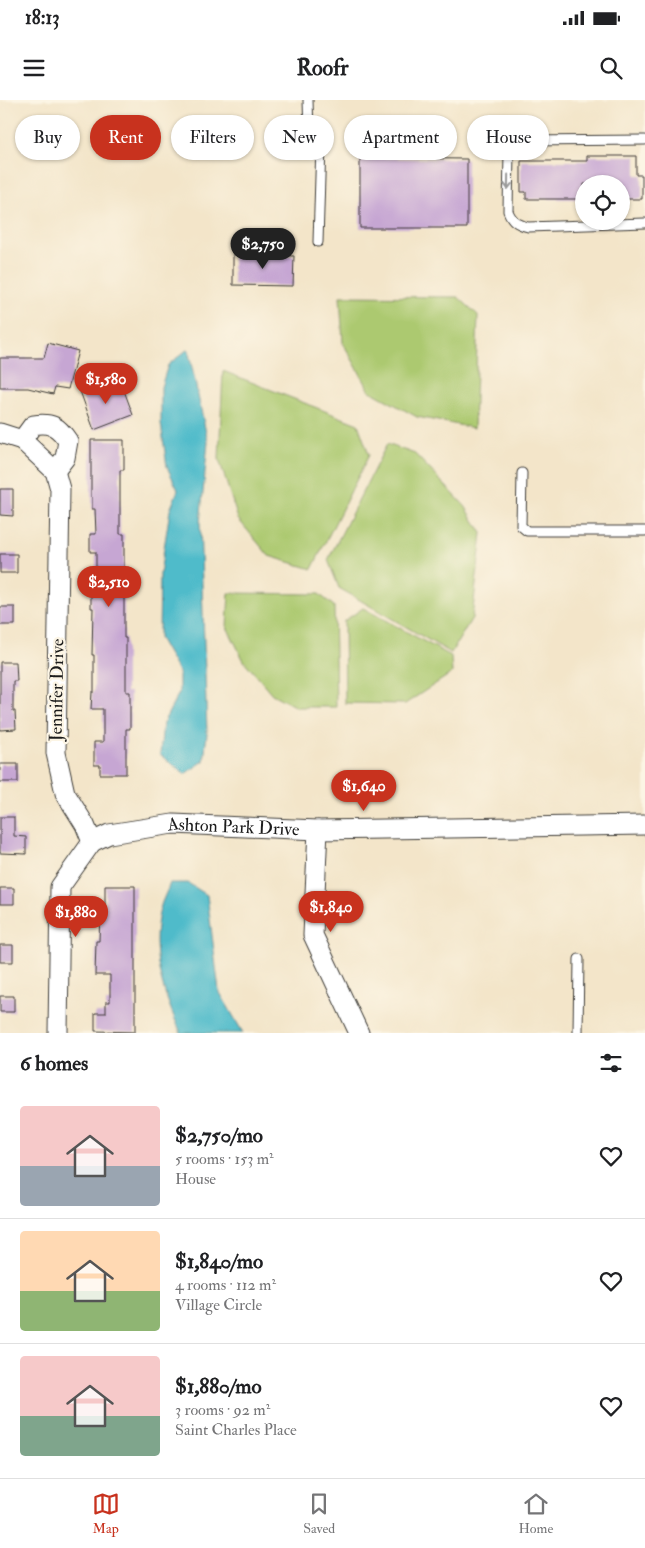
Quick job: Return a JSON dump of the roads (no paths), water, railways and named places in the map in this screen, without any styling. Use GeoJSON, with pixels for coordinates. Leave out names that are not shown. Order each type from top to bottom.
{"type":"FeatureCollection","features":[{"type":"Feature","properties":{"kind":"street"},"geometry":{"type":"LineString","coordinates":[[0,433],[22,440],[55,471],[65,458],[68,441],[60,430],[46,423],[33,425],[22,440]]}},
{"type":"Feature","properties":{"kind":"street","name":"Jennifer Drive"},"geometry":{"type":"LineString","coordinates":[[55,471],[60,489],[56,753],[64,793],[85,825],[92,842]]}},
{"type":"Feature","properties":{"kind":"street","name":"Ashton Park Drive"},"geometry":{"type":"LineString","coordinates":[[92,842],[109,834],[174,824],[318,830],[645,825]]}},
{"type":"Feature","properties":{"kind":"street"},"geometry":{"type":"LineString","coordinates":[[318,830],[313,935],[359,1033]]}},
{"type":"Feature","properties":{"kind":"street"},"geometry":{"type":"LineString","coordinates":[[58,1033],[60,887],[92,842]]}},
{"type":"Feature","properties":{"kind":"lane"},"geometry":{"type":"LineString","coordinates":[[308,100],[308,134],[321,144],[318,242]]}},
{"type":"Feature","properties":{"kind":"lane"},"geometry":{"type":"LineString","coordinates":[[645,140],[524,141],[516,144],[508,151],[508,210],[511,218],[517,224],[528,227],[645,223]]}},
{"type":"Feature","properties":{"kind":"lane"},"geometry":{"type":"LineString","coordinates":[[522,473],[521,526],[527,531],[645,531]]}},
{"type":"Feature","properties":{"kind":"lane"},"geometry":{"type":"LineString","coordinates":[[578,1033],[579,958]]}},
{"type":"Feature","properties":{"kind":"water"},"geometry":{"type":"Polygon","coordinates":[[[188,349],[208,442],[200,523],[207,733],[204,761],[185,774],[160,755],[163,723],[179,693],[179,673],[159,638],[160,574],[170,510],[178,490],[167,467],[161,423],[161,387],[168,365],[188,349]]]}},
{"type":"Feature","properties":{"kind":"water"},"geometry":{"type":"Polygon","coordinates":[[[170,883],[188,883],[207,895],[219,991],[243,1033],[181,1033],[164,988],[157,957],[157,925],[161,906],[170,883]]]}}]}
